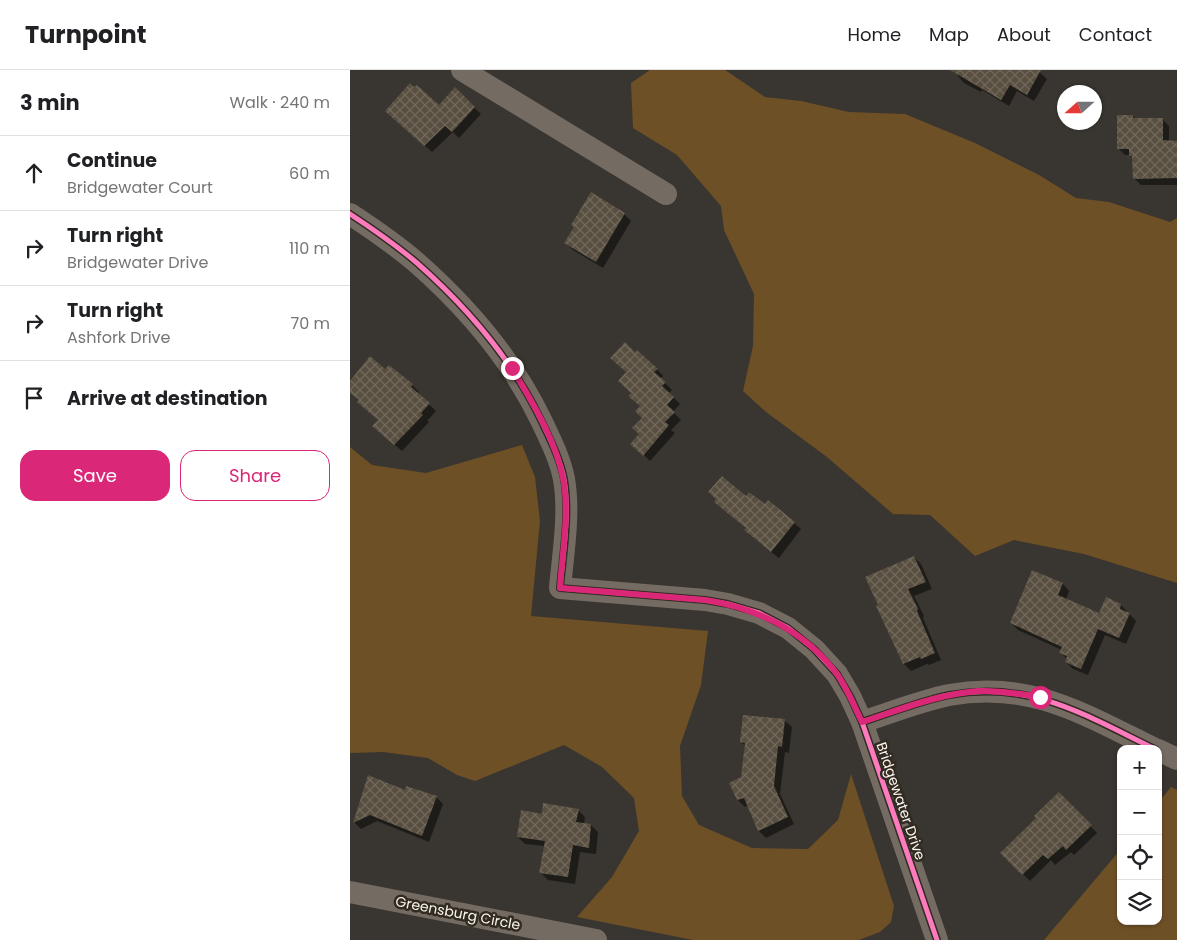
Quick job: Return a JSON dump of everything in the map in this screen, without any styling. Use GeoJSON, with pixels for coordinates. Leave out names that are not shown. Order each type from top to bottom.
{"type":"FeatureCollection","features":[{"type":"Feature","properties":{"kind":"street"},"geometry":{"type":"LineString","coordinates":[[462,70],[666,194]]}},
{"type":"Feature","properties":{"kind":"street","name":"Bridgewater Drive"},"geometry":{"type":"LineString","coordinates":[[350,214],[416,262],[452,295],[482,328],[512,368],[536,408],[556,452],[564,479],[566,506],[560,588],[705,600],[759,613],[788,628],[814,649],[837,674],[862,722],[931,939]]}},
{"type":"Feature","properties":{"kind":"street"},"geometry":{"type":"LineString","coordinates":[[862,722],[948,696],[978,691],[1009,692],[1040,697],[1072,708],[1149,745]]}},
{"type":"Feature","properties":{"kind":"street"},"geometry":{"type":"LineString","coordinates":[[1162,752],[1177,759]]}},
{"type":"Feature","properties":{"kind":"street","name":"Greensburg Circle"},"geometry":{"type":"LineString","coordinates":[[350,892],[596,940]]}},
{"type":"Feature","properties":{"kind":"shaded area"},"geometry":{"type":"Polygon","coordinates":[[[650,70],[725,70],[765,97],[801,101],[849,112],[905,114],[975,143],[1039,175],[1076,198],[1109,202],[1170,222],[1177,218],[1177,583],[1084,554],[1014,540],[975,556],[930,515],[893,514],[827,457],[766,412],[743,391],[753,346],[754,294],[724,230],[721,206],[677,155],[633,128],[631,83],[650,70]]]}},
{"type":"Feature","properties":{"kind":"shaded area"},"geometry":{"type":"Polygon","coordinates":[[[522,445],[535,477],[540,521],[531,616],[708,631],[701,685],[680,746],[682,796],[699,825],[752,848],[808,849],[838,820],[851,774],[894,906],[891,922],[880,932],[859,940],[693,940],[577,917],[612,877],[639,831],[634,798],[602,767],[564,745],[475,781],[457,775],[428,758],[383,752],[350,753],[350,447],[372,465],[426,473],[522,445]]]}},
{"type":"Feature","properties":{"kind":"shaded area"},"geometry":{"type":"Polygon","coordinates":[[[1171,787],[1177,790],[1177,940],[1044,940],[1117,854],[1117,925],[1162,925],[1162,798],[1171,787]]]}},
{"type":"Feature","properties":{"kind":"building"},"geometry":{"type":"Polygon","coordinates":[[[950,70],[1041,70],[1027,95],[1010,85],[1001,100],[950,70]]]}},
{"type":"Feature","properties":{"kind":"building"},"geometry":{"type":"Polygon","coordinates":[[[410,83],[414,87],[417,85],[439,105],[455,87],[475,107],[452,132],[445,126],[424,146],[385,111],[410,83]]]}},
{"type":"Feature","properties":{"kind":"building"},"geometry":{"type":"Polygon","coordinates":[[[1117,115],[1133,115],[1133,118],[1163,118],[1163,140],[1177,141],[1177,178],[1133,179],[1132,156],[1129,156],[1129,149],[1117,149],[1117,115]]]}},
{"type":"Feature","properties":{"kind":"building"},"geometry":{"type":"Polygon","coordinates":[[[591,192],[625,213],[596,262],[564,243],[574,227],[571,225],[591,192]]]}},
{"type":"Feature","properties":{"kind":"building"},"geometry":{"type":"Polygon","coordinates":[[[625,342],[658,369],[654,372],[666,382],[662,386],[674,397],[667,405],[675,412],[665,422],[669,425],[643,456],[630,444],[639,434],[632,428],[642,418],[635,411],[640,406],[628,396],[631,393],[618,381],[626,372],[610,358],[625,342]]]}},
{"type":"Feature","properties":{"kind":"building"},"geometry":{"type":"Polygon","coordinates":[[[370,356],[385,369],[389,365],[413,384],[411,387],[430,403],[421,413],[423,415],[394,445],[372,426],[378,420],[357,402],[359,400],[350,393],[350,381],[370,356]]]}},
{"type":"Feature","properties":{"kind":"building"},"geometry":{"type":"Polygon","coordinates":[[[722,476],[746,496],[749,492],[765,504],[768,500],[795,522],[771,552],[744,530],[746,528],[714,502],[716,499],[708,492],[722,476]]]}},
{"type":"Feature","properties":{"kind":"building"},"geometry":{"type":"Polygon","coordinates":[[[914,556],[926,582],[908,589],[935,653],[903,664],[876,606],[878,605],[865,577],[914,556]]]}},
{"type":"Feature","properties":{"kind":"building"},"geometry":{"type":"Polygon","coordinates":[[[1032,570],[1063,583],[1058,595],[1099,613],[1106,597],[1121,604],[1120,609],[1130,613],[1119,638],[1098,629],[1081,669],[1065,662],[1067,656],[1059,653],[1062,647],[1010,623],[1032,570]]]}},
{"type":"Feature","properties":{"kind":"building"},"geometry":{"type":"Polygon","coordinates":[[[743,715],[785,719],[782,747],[778,746],[774,786],[788,817],[758,831],[744,798],[737,800],[729,783],[741,777],[745,743],[740,742],[743,715]]]}},
{"type":"Feature","properties":{"kind":"building"},"geometry":{"type":"Polygon","coordinates":[[[368,775],[405,790],[406,786],[437,796],[422,836],[370,815],[353,823],[368,775]]]}},
{"type":"Feature","properties":{"kind":"building"},"geometry":{"type":"Polygon","coordinates":[[[1059,792],[1092,825],[1066,850],[1063,846],[1048,859],[1043,855],[1022,875],[1000,853],[1036,818],[1034,816],[1059,792]]]}},
{"type":"Feature","properties":{"kind":"building"},"geometry":{"type":"Polygon","coordinates":[[[543,803],[579,809],[576,822],[591,824],[589,848],[573,845],[568,877],[539,873],[545,841],[517,837],[521,810],[542,814],[543,803]]]}},
{"type":"Feature","properties":{"kind":"cycle path"},"geometry":{"type":"LineString","coordinates":[[350,214],[409,256],[454,298],[488,336],[530,400],[555,450],[564,479],[566,520],[560,588],[705,600],[759,613],[788,628],[814,649],[837,674],[862,722],[937,940]]}},
{"type":"Feature","properties":{"kind":"cycle path"},"geometry":{"type":"LineString","coordinates":[[862,722],[949,695],[1006,692],[1032,697],[1081,713],[1147,745]]}},
{"type":"Feature","properties":{"kind":"route"},"geometry":{"type":"LineString","coordinates":[[512,368],[536,408],[556,452],[564,479],[566,506],[560,588],[705,600],[759,613],[788,628],[814,649],[837,674],[862,722],[948,696],[978,691],[1009,692],[1040,697]]}}]}
